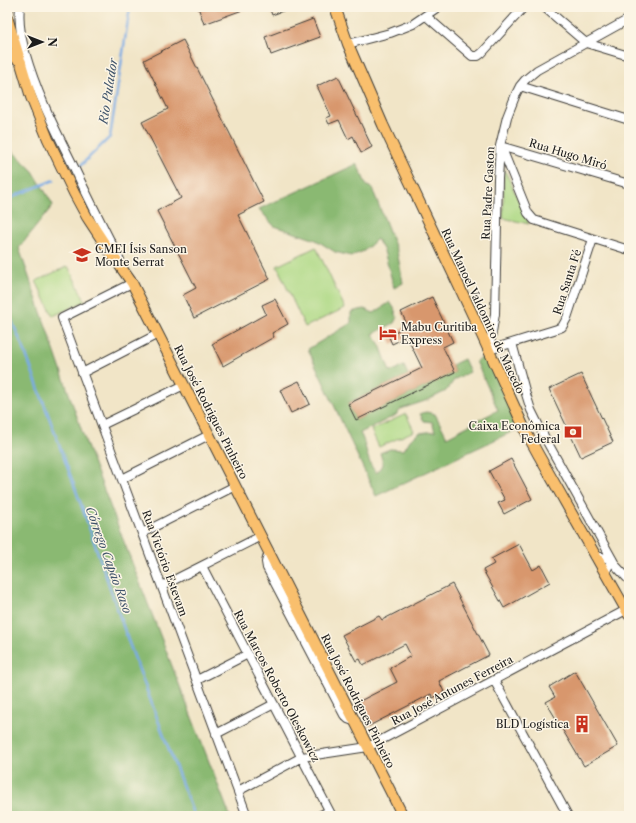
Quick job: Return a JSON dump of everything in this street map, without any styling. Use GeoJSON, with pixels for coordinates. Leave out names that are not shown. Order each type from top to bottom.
{"type":"FeatureCollection","features":[{"type":"Feature","properties":{"kind":"main road","name":"Rua Manoel Valdomiro de Macedo"},"geometry":{"type":"LineString","coordinates":[[335,7],[348,44],[386,132],[533,445],[595,556],[628,611]]}},
{"type":"Feature","properties":{"kind":"main road","name":"Rua José Rodrigues Pinheiro"},"geometry":{"type":"LineString","coordinates":[[7,17],[35,109],[80,204],[102,241],[132,283],[404,816]]}},
{"type":"Feature","properties":{"kind":"main road"},"geometry":{"type":"LineString","coordinates":[[7,52],[20,62]]}},
{"type":"Feature","properties":{"kind":"street"},"geometry":{"type":"LineString","coordinates":[[20,7],[20,30],[30,70],[38,93],[132,283]]}},
{"type":"Feature","properties":{"kind":"street"},"geometry":{"type":"LineString","coordinates":[[348,44],[390,33],[413,24],[438,7]]}},
{"type":"Feature","properties":{"kind":"street"},"geometry":{"type":"LineString","coordinates":[[426,16],[472,56],[478,56],[524,7]]}},
{"type":"Feature","properties":{"kind":"street"},"geometry":{"type":"LineString","coordinates":[[544,7],[586,43],[629,56]]}},
{"type":"Feature","properties":{"kind":"street","name":"Rua Padre Gaston"},"geometry":{"type":"LineString","coordinates":[[489,350],[495,314],[500,146],[511,105],[520,86],[537,70],[629,19]]}},
{"type":"Feature","properties":{"kind":"street"},"geometry":{"type":"LineString","coordinates":[[520,86],[629,120]]}},
{"type":"Feature","properties":{"kind":"street"},"geometry":{"type":"LineString","coordinates":[[35,109],[60,140]]}},
{"type":"Feature","properties":{"kind":"street"},"geometry":{"type":"LineString","coordinates":[[500,146],[530,217],[538,222],[629,250]]}},
{"type":"Feature","properties":{"kind":"street","name":"Rua Hugo Miró"},"geometry":{"type":"LineString","coordinates":[[500,146],[629,184]]}},
{"type":"Feature","properties":{"kind":"street","name":"Rua Santa Fé"},"geometry":{"type":"LineString","coordinates":[[489,350],[562,327],[565,323],[593,239]]}},
{"type":"Feature","properties":{"kind":"street","name":"Rua Victório Estevam"},"geometry":{"type":"LineString","coordinates":[[132,283],[62,318],[247,816]]}},
{"type":"Feature","properties":{"kind":"street"},"geometry":{"type":"LineString","coordinates":[[479,328],[490,323],[495,314]]}},
{"type":"Feature","properties":{"kind":"street"},"geometry":{"type":"LineString","coordinates":[[82,373],[158,334]]}},
{"type":"Feature","properties":{"kind":"street"},"geometry":{"type":"LineString","coordinates":[[512,343],[526,394],[545,438],[618,570],[629,580]]}},
{"type":"Feature","properties":{"kind":"street"},"geometry":{"type":"LineString","coordinates":[[102,425],[184,384]]}},
{"type":"Feature","properties":{"kind":"street"},"geometry":{"type":"LineString","coordinates":[[122,479],[209,435]]}},
{"type":"Feature","properties":{"kind":"street"},"geometry":{"type":"LineString","coordinates":[[142,533],[235,486]]}},
{"type":"Feature","properties":{"kind":"street"},"geometry":{"type":"LineString","coordinates":[[162,586],[261,536]]}},
{"type":"Feature","properties":{"kind":"street"},"geometry":{"type":"LineString","coordinates":[[595,556],[612,559]]}},
{"type":"Feature","properties":{"kind":"street"},"geometry":{"type":"LineString","coordinates":[[605,573],[612,559]]}},
{"type":"Feature","properties":{"kind":"street","name":"Rua Marcos Roberto Oleskowicz"},"geometry":{"type":"LineString","coordinates":[[202,566],[331,813]]}},
{"type":"Feature","properties":{"kind":"street","name":"Rua José Antunes Ferreira"},"geometry":{"type":"LineString","coordinates":[[238,791],[302,757],[368,747],[628,611]]}},
{"type":"Feature","properties":{"kind":"street"},"geometry":{"type":"LineString","coordinates":[[197,680],[248,654]]}},
{"type":"Feature","properties":{"kind":"street"},"geometry":{"type":"LineString","coordinates":[[494,680],[568,816]]}},
{"type":"Feature","properties":{"kind":"street"},"geometry":{"type":"LineString","coordinates":[[216,734],[274,704]]}},
{"type":"Feature","properties":{"kind":"street"},"geometry":{"type":"LineString","coordinates":[[319,816],[331,813]]}},
{"type":"Feature","properties":{"kind":"green space"},"geometry":{"type":"Polygon","coordinates":[[[7,146],[33,171],[53,205],[19,248],[87,446],[230,816],[141,816],[140,814],[117,814],[109,816],[7,816],[7,146]]]}},
{"type":"Feature","properties":{"kind":"green space"},"geometry":{"type":"Polygon","coordinates":[[[357,164],[367,186],[372,188],[397,251],[403,283],[394,288],[384,251],[377,239],[364,251],[351,256],[335,252],[316,240],[274,226],[259,209],[357,164]]]}},
{"type":"Feature","properties":{"kind":"green space"},"geometry":{"type":"Polygon","coordinates":[[[504,168],[529,224],[503,218],[504,168]]]}},
{"type":"Feature","properties":{"kind":"green space"},"geometry":{"type":"Polygon","coordinates":[[[316,247],[345,308],[305,327],[277,266],[316,247]]]}},
{"type":"Feature","properties":{"kind":"green space"},"geometry":{"type":"Polygon","coordinates":[[[68,266],[85,301],[53,316],[36,281],[68,266]]]}},
{"type":"Feature","properties":{"kind":"green space"},"geometry":{"type":"Polygon","coordinates":[[[390,302],[397,317],[394,323],[373,334],[380,345],[390,372],[404,366],[408,375],[348,403],[356,420],[455,372],[452,365],[464,359],[470,372],[455,379],[446,391],[428,400],[401,409],[396,415],[360,433],[364,441],[369,461],[377,473],[383,463],[380,453],[390,449],[404,450],[410,440],[419,433],[435,431],[432,422],[424,421],[420,414],[426,412],[435,414],[447,437],[498,410],[476,361],[488,355],[522,427],[376,496],[308,349],[351,323],[351,312],[364,309],[374,313],[390,302]]]}},
{"type":"Feature","properties":{"kind":"green space"},"geometry":{"type":"Polygon","coordinates":[[[406,414],[414,431],[379,447],[371,430],[406,414]]]}},
{"type":"Feature","properties":{"kind":"building"},"geometry":{"type":"Polygon","coordinates":[[[198,7],[248,7],[248,8],[204,24],[198,7]]]}},
{"type":"Feature","properties":{"kind":"building"},"geometry":{"type":"Polygon","coordinates":[[[269,7],[291,7],[291,8],[272,15],[269,7]]]}},
{"type":"Feature","properties":{"kind":"building"},"geometry":{"type":"Polygon","coordinates":[[[313,19],[320,37],[271,55],[265,37],[313,19]]]}},
{"type":"Feature","properties":{"kind":"building"},"geometry":{"type":"Polygon","coordinates":[[[183,40],[264,202],[238,215],[270,279],[194,318],[183,295],[196,288],[157,211],[181,198],[142,122],[168,109],[144,60],[183,40]]]}},
{"type":"Feature","properties":{"kind":"building"},"geometry":{"type":"Polygon","coordinates":[[[338,76],[372,147],[361,153],[353,136],[348,139],[339,120],[329,124],[326,118],[331,116],[317,86],[338,76]]]}},
{"type":"Feature","properties":{"kind":"building"},"geometry":{"type":"Polygon","coordinates":[[[432,297],[453,342],[443,347],[455,372],[356,420],[348,404],[422,368],[407,337],[392,344],[388,335],[408,326],[401,312],[432,297]]]}},
{"type":"Feature","properties":{"kind":"building"},"geometry":{"type":"Polygon","coordinates":[[[275,299],[288,324],[272,333],[274,337],[223,366],[212,344],[266,314],[262,305],[275,299]]]}},
{"type":"Feature","properties":{"kind":"building"},"geometry":{"type":"Polygon","coordinates":[[[581,374],[613,442],[581,457],[549,389],[581,374]]]}},
{"type":"Feature","properties":{"kind":"building"},"geometry":{"type":"Polygon","coordinates":[[[299,381],[310,404],[291,413],[280,390],[299,381]]]}},
{"type":"Feature","properties":{"kind":"building"},"geometry":{"type":"Polygon","coordinates":[[[511,459],[532,499],[504,514],[498,503],[505,500],[489,471],[511,459]]]}},
{"type":"Feature","properties":{"kind":"building"},"geometry":{"type":"Polygon","coordinates":[[[519,544],[533,570],[541,565],[550,582],[504,608],[483,570],[494,564],[491,559],[519,544]]]}},
{"type":"Feature","properties":{"kind":"building"},"geometry":{"type":"Polygon","coordinates":[[[452,584],[489,655],[439,681],[444,692],[433,698],[431,694],[369,726],[358,702],[397,682],[390,668],[411,656],[405,644],[363,665],[360,659],[356,661],[342,635],[379,616],[382,620],[452,584]]]}},
{"type":"Feature","properties":{"kind":"building","name":"BLD Logística"},"geometry":{"type":"Polygon","coordinates":[[[575,671],[618,746],[584,766],[546,702],[555,697],[549,687],[575,671]]]}},
{"type":"Feature","properties":{"kind":"waterway","name":"Rio Pulador"},"geometry":{"type":"LineString","coordinates":[[80,166],[110,137],[130,7]]}},
{"type":"Feature","properties":{"kind":"waterway","name":"Rio Pulador"},"geometry":{"type":"LineString","coordinates":[[7,201],[17,195],[54,180]]}},
{"type":"Feature","properties":{"kind":"waterway","name":"Córrego Capão Raso"},"geometry":{"type":"LineString","coordinates":[[7,310],[24,349],[82,507],[129,643],[194,816]]}},
{"type":"Feature","properties":{"kind":"place","name":"CMEI Ísis Sanson Monte Serrat"},"geometry":{"type":"Point","coordinates":[82,255]}},
{"type":"Feature","properties":{"kind":"place","name":"Mabu Curitiba Express"},"geometry":{"type":"Point","coordinates":[388,333]}},
{"type":"Feature","properties":{"kind":"place","name":"Caixa Econômica Federal"},"geometry":{"type":"Point","coordinates":[573,432]}},
{"type":"Feature","properties":{"kind":"place","name":"BLD Logística"},"geometry":{"type":"Point","coordinates":[582,724]}}]}
